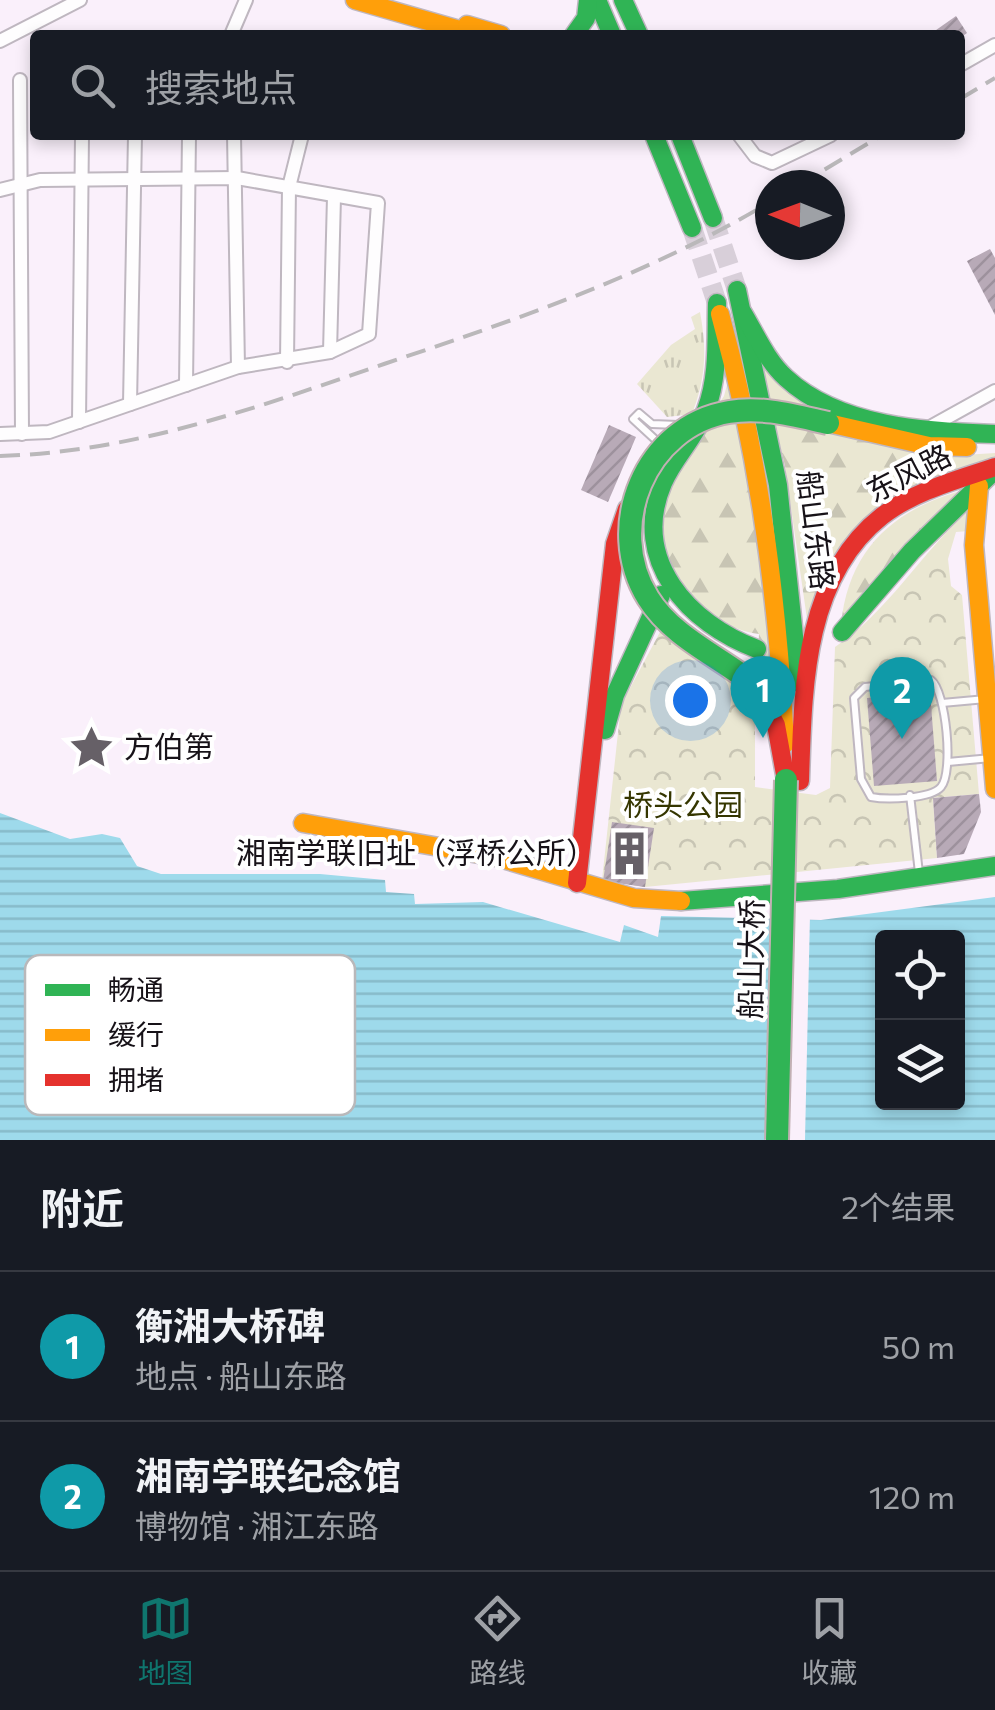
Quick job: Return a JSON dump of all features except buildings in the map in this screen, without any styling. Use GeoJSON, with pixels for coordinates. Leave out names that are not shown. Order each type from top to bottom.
{"type":"FeatureCollection","features":[{"type":"Feature","properties":{"kind":"main road"},"geometry":{"type":"LineString","coordinates":[[355,0],[460,30]]}},
{"type":"Feature","properties":{"kind":"main road"},"geometry":{"type":"LineString","coordinates":[[380,0],[483,30]]}},
{"type":"Feature","properties":{"kind":"main road"},"geometry":{"type":"LineString","coordinates":[[578,30],[586,18],[588,0]]}},
{"type":"Feature","properties":{"kind":"main road"},"geometry":{"type":"LineString","coordinates":[[597,0],[610,30]]}},
{"type":"Feature","properties":{"kind":"main road"},"geometry":{"type":"LineString","coordinates":[[623,0],[636,30]]}},
{"type":"Feature","properties":{"kind":"main road"},"geometry":{"type":"LineString","coordinates":[[657,140],[702,223],[681,140]]}},
{"type":"Feature","properties":{"kind":"main road"},"geometry":{"type":"LineString","coordinates":[[581,848],[608,708],[649,630],[661,595],[657,556],[659,493],[706,412],[732,302]]}},
{"type":"Feature","properties":{"kind":"main road"},"geometry":{"type":"LineString","coordinates":[[732,302],[788,381],[821,402],[868,418],[927,429],[995,434]]}},
{"type":"Feature","properties":{"kind":"main road","name":"船山东路"},"geometry":{"type":"LineString","coordinates":[[732,302],[761,481],[793,775]]}},
{"type":"Feature","properties":{"kind":"main road"},"geometry":{"type":"LineString","coordinates":[[578,883],[615,544],[633,492],[657,452],[681,430],[718,414],[759,410],[929,446],[975,447],[995,442]]}},
{"type":"Feature","properties":{"kind":"main road"},"geometry":{"type":"LineString","coordinates":[[842,632],[912,551],[990,474]]}},
{"type":"Feature","properties":{"kind":"main road"},"geometry":{"type":"LineString","coordinates":[[990,474],[974,546],[995,789]]}},
{"type":"Feature","properties":{"kind":"main road","name":"东风路"},"geometry":{"type":"LineString","coordinates":[[793,775],[810,663],[829,580],[851,544],[882,516],[922,495],[990,474]]}},
{"type":"Feature","properties":{"kind":"main road"},"geometry":{"type":"LineString","coordinates":[[633,492],[627,534],[632,568],[648,598],[675,630],[755,685],[776,725],[793,775]]}},
{"type":"Feature","properties":{"kind":"main road"},"geometry":{"type":"LineString","coordinates":[[657,556],[668,586],[702,622],[730,641],[758,649]]}},
{"type":"Feature","properties":{"kind":"main road","name":"船山大桥"},"geometry":{"type":"LineString","coordinates":[[777,1140],[793,775]]}},
{"type":"Feature","properties":{"kind":"main road","name":"船山大桥"},"geometry":{"type":"LineString","coordinates":[[791,1140],[793,775]]}},
{"type":"Feature","properties":{"kind":"main road"},"geometry":{"type":"LineString","coordinates":[[303,823],[496,857],[634,898],[700,902],[919,877],[991,863]]}},
{"type":"Feature","properties":{"kind":"street"},"geometry":{"type":"LineString","coordinates":[[0,41],[80,0]]}},
{"type":"Feature","properties":{"kind":"street"},"geometry":{"type":"LineString","coordinates":[[233,30],[246,0]]}},
{"type":"Feature","properties":{"kind":"street"},"geometry":{"type":"LineString","coordinates":[[965,62],[995,45]]}},
{"type":"Feature","properties":{"kind":"street"},"geometry":{"type":"LineString","coordinates":[[20,80],[22,434]]}},
{"type":"Feature","properties":{"kind":"street"},"geometry":{"type":"LineString","coordinates":[[79,422],[82,140]]}},
{"type":"Feature","properties":{"kind":"street"},"geometry":{"type":"LineString","coordinates":[[130,404],[135,140]]}},
{"type":"Feature","properties":{"kind":"street"},"geometry":{"type":"LineString","coordinates":[[186,385],[189,140]]}},
{"type":"Feature","properties":{"kind":"street"},"geometry":{"type":"LineString","coordinates":[[234,140],[238,367]]}},
{"type":"Feature","properties":{"kind":"street"},"geometry":{"type":"LineString","coordinates":[[287,362],[289,188],[301,140]]}},
{"type":"Feature","properties":{"kind":"street"},"geometry":{"type":"LineString","coordinates":[[744,140],[755,156],[772,163],[820,140]]}},
{"type":"Feature","properties":{"kind":"street"},"geometry":{"type":"LineString","coordinates":[[0,190],[82,180],[237,178],[378,203],[369,334],[330,352],[238,367],[49,432],[0,434]]}},
{"type":"Feature","properties":{"kind":"street"},"geometry":{"type":"LineString","coordinates":[[330,352],[334,197]]}},
{"type":"Feature","properties":{"kind":"street"},"geometry":{"type":"LineString","coordinates":[[927,429],[995,390]]}},
{"type":"Feature","properties":{"kind":"lane"},"geometry":{"type":"LineString","coordinates":[[670,470],[657,440],[633,419],[639,413],[652,424],[670,427],[689,424],[706,412]]}},
{"type":"Feature","properties":{"kind":"lane"},"geometry":{"type":"LineString","coordinates":[[931,680],[941,691],[948,762],[940,789],[880,799],[867,794],[861,780],[854,698],[866,687],[931,680]]}},
{"type":"Feature","properties":{"kind":"lane"},"geometry":{"type":"LineString","coordinates":[[942,703],[987,698]]}},
{"type":"Feature","properties":{"kind":"lane"},"geometry":{"type":"LineString","coordinates":[[948,762],[992,758]]}},
{"type":"Feature","properties":{"kind":"lane"},"geometry":{"type":"LineString","coordinates":[[910,795],[919,877]]}},
{"type":"Feature","properties":{"kind":"green space"},"geometry":{"type":"Polygon","coordinates":[[[700,312],[704,364],[697,401],[692,414],[667,417],[637,384],[671,345],[695,329],[691,317],[700,312]]]}},
{"type":"Feature","properties":{"kind":"green space"},"geometry":{"type":"Polygon","coordinates":[[[760,362],[948,456],[995,453],[995,463],[916,490],[824,571],[807,619],[785,466],[760,362]]]}},
{"type":"Feature","properties":{"kind":"green space"},"geometry":{"type":"Polygon","coordinates":[[[728,381],[734,390],[763,550],[774,695],[757,674],[759,634],[714,617],[695,602],[679,583],[661,539],[661,514],[673,478],[724,396],[728,381]]]}},
{"type":"Feature","properties":{"kind":"green space"},"geometry":{"type":"Polygon","coordinates":[[[968,489],[841,625],[854,574],[880,535],[919,507],[968,489]]]}},
{"type":"Feature","properties":{"kind":"green space","name":"桥头公园"},"geometry":{"type":"Polygon","coordinates":[[[968,511],[969,531],[956,532],[948,559],[951,586],[962,595],[979,794],[933,798],[937,858],[645,887],[602,880],[621,705],[660,632],[718,669],[755,704],[755,787],[816,795],[830,788],[835,647],[888,600],[968,511]]]}},
{"type":"Feature","properties":{"kind":"water"},"geometry":{"type":"Polygon","coordinates":[[[0,813],[70,839],[102,834],[120,838],[137,866],[161,874],[320,874],[385,880],[386,892],[414,894],[415,904],[483,902],[620,942],[624,925],[658,937],[661,916],[821,920],[995,897],[995,1140],[0,1140],[0,813]]]}},
{"type":"Feature","properties":{"kind":"pier"},"geometry":{"type":"Polygon","coordinates":[[[771,914],[810,914],[805,1140],[765,1140],[771,914]]]}},
{"type":"Feature","properties":{"kind":"tunnel"},"geometry":{"type":"LineString","coordinates":[[713,218],[737,290]]}},
{"type":"Feature","properties":{"kind":"tunnel"},"geometry":{"type":"LineString","coordinates":[[692,228],[717,303]]}},
{"type":"Feature","properties":{"kind":"railway"},"geometry":{"type":"LineString","coordinates":[[965,96],[995,78]]}},
{"type":"Feature","properties":{"kind":"railway"},"geometry":{"type":"LineString","coordinates":[[824,170],[874,140]]}},
{"type":"Feature","properties":{"kind":"railway"},"geometry":{"type":"LineString","coordinates":[[0,456],[50,453],[148,436],[290,396],[581,294],[677,252],[755,210]]}},
{"type":"Feature","properties":{"kind":"traffic: fast"},"geometry":{"type":"LineString","coordinates":[[578,30],[586,18],[588,0]]}},
{"type":"Feature","properties":{"kind":"traffic: fast"},"geometry":{"type":"LineString","coordinates":[[597,0],[610,30]]}},
{"type":"Feature","properties":{"kind":"traffic: fast"},"geometry":{"type":"LineString","coordinates":[[623,0],[637,30]]}},
{"type":"Feature","properties":{"kind":"traffic: fast"},"geometry":{"type":"LineString","coordinates":[[656,140],[692,228]]}},
{"type":"Feature","properties":{"kind":"traffic: fast"},"geometry":{"type":"LineString","coordinates":[[682,140],[713,218]]}},
{"type":"Feature","properties":{"kind":"traffic: fast"},"geometry":{"type":"LineString","coordinates":[[737,290],[778,485],[799,683]]}},
{"type":"Feature","properties":{"kind":"traffic: fast"},"geometry":{"type":"LineString","coordinates":[[717,303],[716,357],[710,397],[702,420],[663,483],[655,511],[654,538],[660,563],[689,606],[732,638],[757,649]]}},
{"type":"Feature","properties":{"kind":"traffic: fast"},"geometry":{"type":"LineString","coordinates":[[743,313],[779,371],[831,407],[885,424],[995,434]]}},
{"type":"Feature","properties":{"kind":"traffic: fast"},"geometry":{"type":"LineString","coordinates":[[755,685],[683,635],[648,598],[635,570],[630,541],[632,512],[640,484],[655,458],[675,437],[700,421],[729,412],[754,410],[828,423]]}},
{"type":"Feature","properties":{"kind":"traffic: fast"},"geometry":{"type":"LineString","coordinates":[[842,632],[912,551],[994,471]]}},
{"type":"Feature","properties":{"kind":"traffic: fast"},"geometry":{"type":"LineString","coordinates":[[605,730],[615,695],[661,595]]}},
{"type":"Feature","properties":{"kind":"traffic: fast"},"geometry":{"type":"LineString","coordinates":[[777,1140],[786,780]]}},
{"type":"Feature","properties":{"kind":"traffic: fast"},"geometry":{"type":"LineString","coordinates":[[681,901],[838,889],[995,866]]}},
{"type":"Feature","properties":{"kind":"traffic: slow"},"geometry":{"type":"LineString","coordinates":[[355,0],[460,30]]}},
{"type":"Feature","properties":{"kind":"traffic: slow"},"geometry":{"type":"LineString","coordinates":[[467,25],[484,30]]}},
{"type":"Feature","properties":{"kind":"traffic: slow"},"geometry":{"type":"LineString","coordinates":[[720,314],[756,474],[777,635],[785,744]]}},
{"type":"Feature","properties":{"kind":"traffic: slow"},"geometry":{"type":"LineString","coordinates":[[828,423],[929,446],[967,447]]}},
{"type":"Feature","properties":{"kind":"traffic: slow"},"geometry":{"type":"LineString","coordinates":[[979,486],[974,545],[995,789]]}},
{"type":"Feature","properties":{"kind":"traffic: slow"},"geometry":{"type":"LineString","coordinates":[[303,823],[496,857],[634,898],[681,901]]}},
{"type":"Feature","properties":{"kind":"traffic: jam"},"geometry":{"type":"LineString","coordinates":[[800,781],[812,638],[836,571],[856,541],[894,507],[936,487],[995,467]]}},
{"type":"Feature","properties":{"kind":"traffic: jam"},"geometry":{"type":"LineString","coordinates":[[577,883],[615,544],[627,509]]}},
{"type":"Feature","properties":{"kind":"traffic: jam"},"geometry":{"type":"LineString","coordinates":[[755,685],[776,725],[786,780]]}},
{"type":"Feature","properties":{"kind":"place","name":"衡湘大桥碑"},"geometry":{"type":"Point","coordinates":[763,738]}},
{"type":"Feature","properties":{"kind":"place","name":"湘南学联纪念馆"},"geometry":{"type":"Point","coordinates":[902,739]}},
{"type":"Feature","properties":{"kind":"place","name":"方伯第"},"geometry":{"type":"Point","coordinates":[91,748]}},
{"type":"Feature","properties":{"kind":"place","name":"湘南学联旧址（浮桥公所）"},"geometry":{"type":"Point","coordinates":[629,854]}}]}
